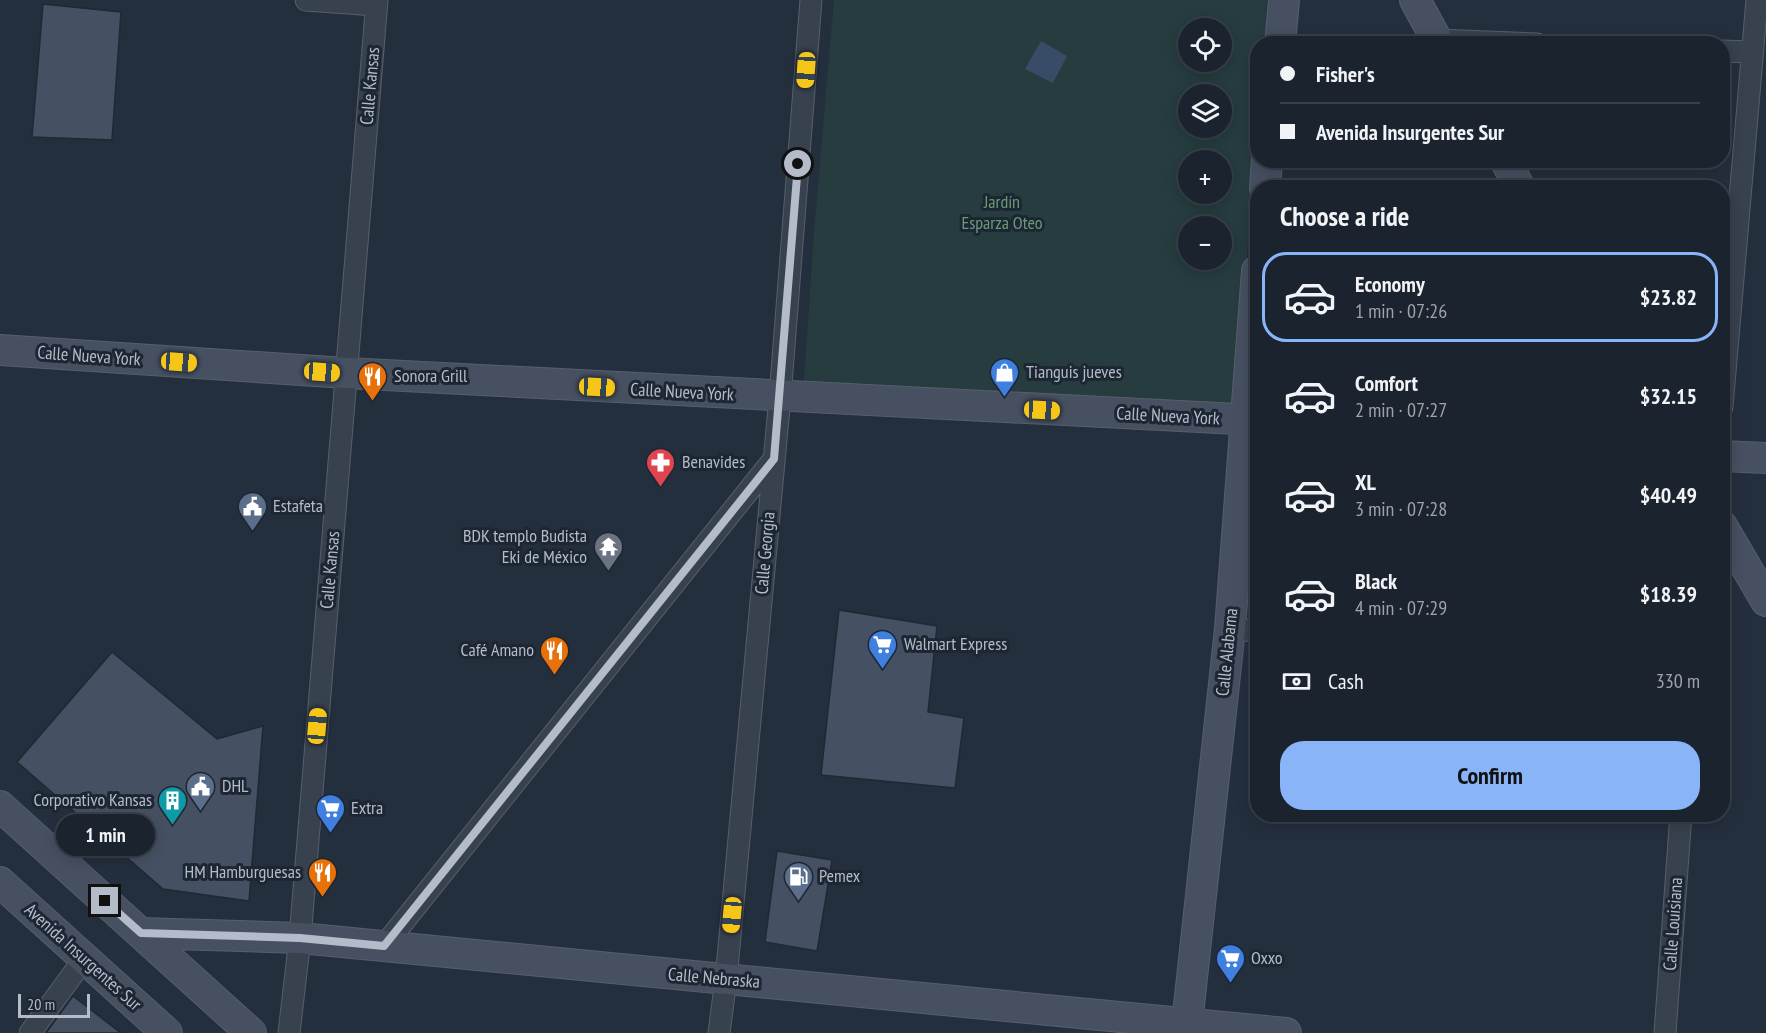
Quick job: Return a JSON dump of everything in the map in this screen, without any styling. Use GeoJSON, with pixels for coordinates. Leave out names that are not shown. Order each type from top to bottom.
{"type":"FeatureCollection","features":[{"type":"Feature","properties":{"kind":"street"},"geometry":{"type":"LineString","coordinates":[[306,0],[377,3]]}},
{"type":"Feature","properties":{"kind":"street","name":"Calle Georgia"},"geometry":{"type":"LineString","coordinates":[[719,1033],[726,979],[780,397],[811,0]]}},
{"type":"Feature","properties":{"kind":"street"},"geometry":{"type":"LineString","coordinates":[[1281,36],[1284,0]]}},
{"type":"Feature","properties":{"kind":"street"},"geometry":{"type":"LineString","coordinates":[[1415,0],[1435,36]]}},
{"type":"Feature","properties":{"kind":"street"},"geometry":{"type":"LineString","coordinates":[[1730,312],[1757,0]]}},
{"type":"Feature","properties":{"kind":"street","name":"Calle Kansas"},"geometry":{"type":"LineString","coordinates":[[289,1033],[300,938],[377,3]]}},
{"type":"Feature","properties":{"kind":"street"},"geometry":{"type":"LineString","coordinates":[[1730,51],[1752,52]]}},
{"type":"Feature","properties":{"kind":"street","name":"Calle Nueva York"},"geometry":{"type":"LineString","coordinates":[[0,351],[780,397],[1250,420]]}},
{"type":"Feature","properties":{"kind":"street","name":"Calle Alabama"},"geometry":{"type":"LineString","coordinates":[[1186,1028],[1243,630],[1250,446]]}},
{"type":"Feature","properties":{"kind":"street"},"geometry":{"type":"LineString","coordinates":[[1730,456],[1766,458]]}},
{"type":"Feature","properties":{"kind":"street"},"geometry":{"type":"LineString","coordinates":[[384,946],[774,459]]}},
{"type":"Feature","properties":{"kind":"street"},"geometry":{"type":"LineString","coordinates":[[1730,540],[1766,601]]}},
{"type":"Feature","properties":{"kind":"street"},"geometry":{"type":"LineString","coordinates":[[0,806],[251,1033]]}},
{"type":"Feature","properties":{"kind":"street","name":"Calle Louisiana"},"geometry":{"type":"LineString","coordinates":[[1665,1033],[1680,822]]}},
{"type":"Feature","properties":{"kind":"street","name":"Avenida Insurgentes Sur"},"geometry":{"type":"LineString","coordinates":[[6,892],[167,1033]]}},
{"type":"Feature","properties":{"kind":"street","name":"Calle Nebraska"},"geometry":{"type":"LineString","coordinates":[[141,933],[300,938],[726,979],[1186,1028],[1286,1033]]}},
{"type":"Feature","properties":{"kind":"street"},"geometry":{"type":"LineString","coordinates":[[30,1033],[84,959]]}},
{"type":"Feature","properties":{"kind":"green space","name":"Jardín Esparza Oteo"},"geometry":{"type":"Polygon","coordinates":[[[834,0],[1267,0],[1264,36],[1250,36],[1250,168],[1254,168],[1253,180],[1250,180],[1250,216],[1233,419],[804,382],[834,0]]]}},
{"type":"Feature","properties":{"kind":"water"},"geometry":{"type":"Polygon","coordinates":[[[1041,41],[1067,56],[1053,83],[1025,69],[1041,41]]]}},
{"type":"Feature","properties":{"kind":"building"},"geometry":{"type":"Polygon","coordinates":[[[43,4],[121,12],[112,140],[32,137],[43,4]]]}},
{"type":"Feature","properties":{"kind":"building","name":"Walmart Express"},"geometry":{"type":"Polygon","coordinates":[[[839,610],[937,626],[928,712],[964,718],[955,788],[821,775],[839,610]]]}},
{"type":"Feature","properties":{"kind":"building","name":"Corporativo Kansas"},"geometry":{"type":"Polygon","coordinates":[[[112,652],[217,739],[263,726],[249,901],[163,889],[17,762],[112,652]]]}},
{"type":"Feature","properties":{"kind":"building","name":"Pemex"},"geometry":{"type":"Polygon","coordinates":[[[777,851],[832,860],[817,951],[765,942],[777,851]]]}},
{"type":"Feature","properties":{"kind":"building"},"geometry":{"type":"Polygon","coordinates":[[[73,996],[121,1033],[46,1033],[73,996]]]}},
{"type":"Feature","properties":{"kind":"place","name":"Tianguis jueves"},"geometry":{"type":"Point","coordinates":[1005,398]}},
{"type":"Feature","properties":{"kind":"place","name":"Sonora Grill"},"geometry":{"type":"Point","coordinates":[373,402]}},
{"type":"Feature","properties":{"kind":"place","name":"Benavides"},"geometry":{"type":"Point","coordinates":[661,488]}},
{"type":"Feature","properties":{"kind":"place","name":"Estafeta"},"geometry":{"type":"Point","coordinates":[252,532]}},
{"type":"Feature","properties":{"kind":"place","name":"BDK templo Budista Eki de México"},"geometry":{"type":"Point","coordinates":[608,572]}},
{"type":"Feature","properties":{"kind":"place","name":"Walmart Express"},"geometry":{"type":"Point","coordinates":[883,670]}},
{"type":"Feature","properties":{"kind":"place","name":"Café Amano"},"geometry":{"type":"Point","coordinates":[555,676]}},
{"type":"Feature","properties":{"kind":"place","name":"DHL"},"geometry":{"type":"Point","coordinates":[201,812]}},
{"type":"Feature","properties":{"kind":"place","name":"Corporativo Kansas"},"geometry":{"type":"Point","coordinates":[173,826]}},
{"type":"Feature","properties":{"kind":"place","name":"Extra"},"geometry":{"type":"Point","coordinates":[330,834]}},
{"type":"Feature","properties":{"kind":"place","name":"HM Hamburguesas"},"geometry":{"type":"Point","coordinates":[322,898]}},
{"type":"Feature","properties":{"kind":"place","name":"Pemex"},"geometry":{"type":"Point","coordinates":[798,902]}},
{"type":"Feature","properties":{"kind":"place","name":"Oxxo"},"geometry":{"type":"Point","coordinates":[1230,984]}},
{"type":"Feature","properties":{"kind":"route"},"geometry":{"type":"LineString","coordinates":[[105,901],[141,933],[300,938],[384,946],[774,459],[798,164]]}}]}
